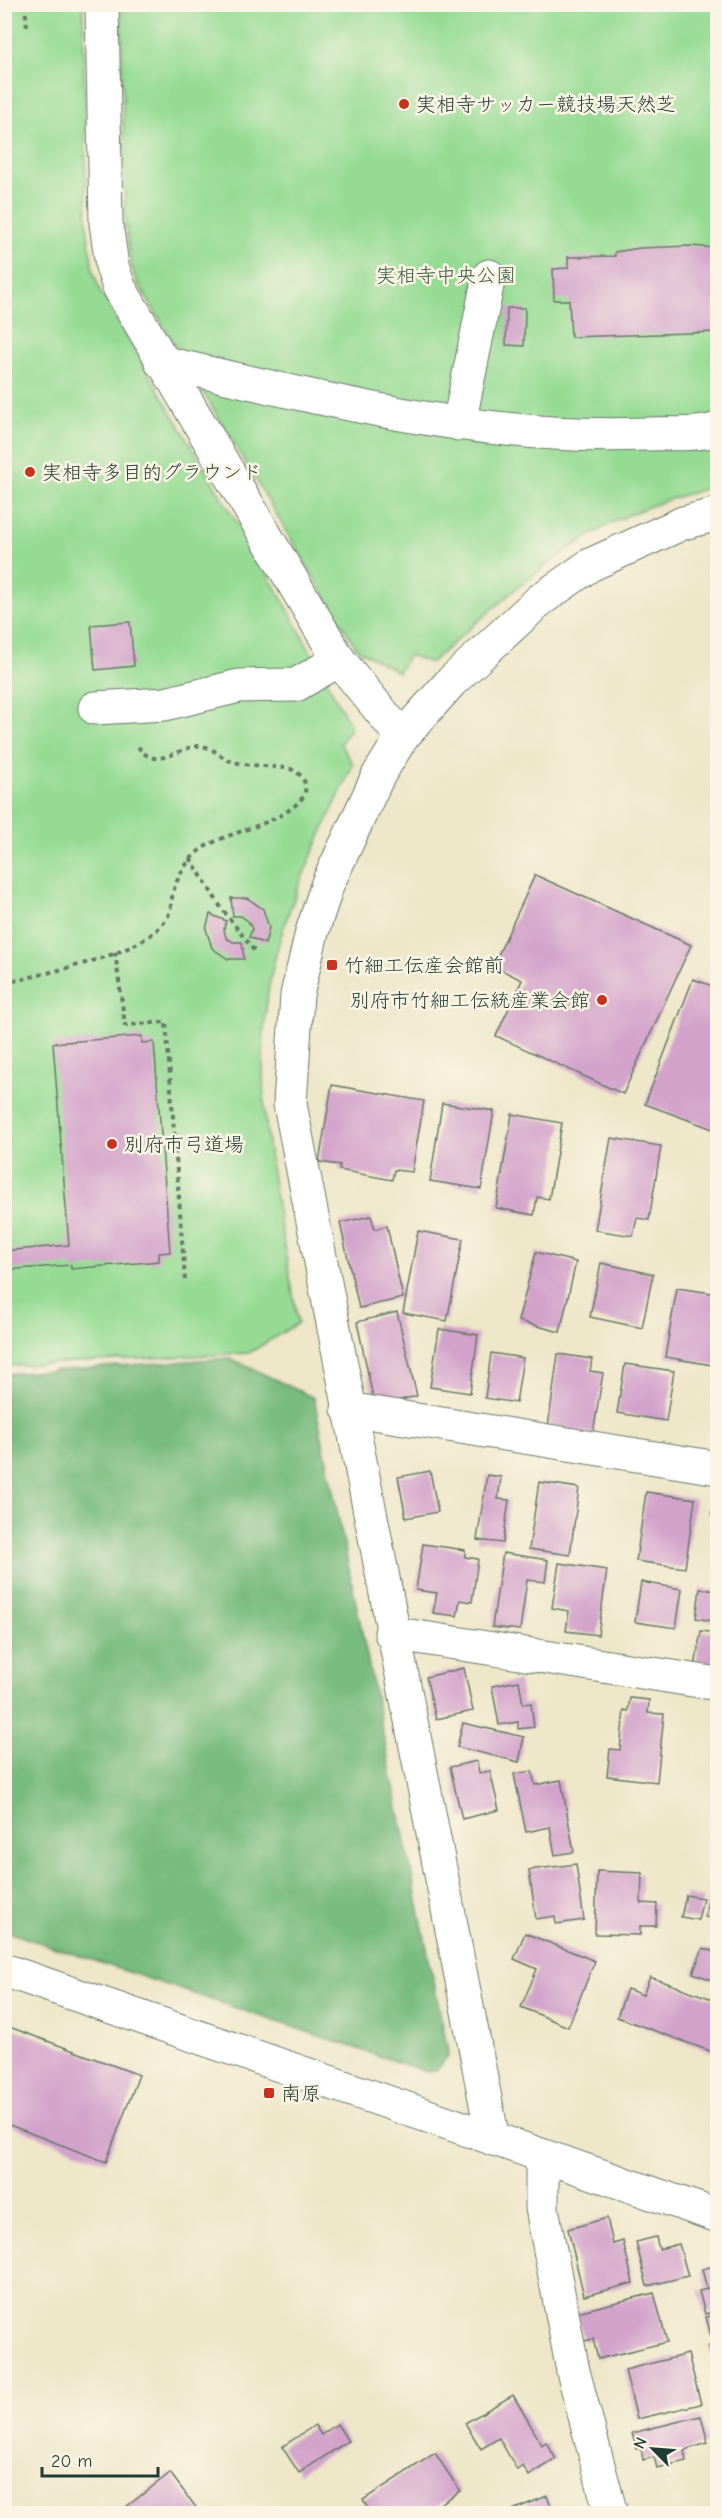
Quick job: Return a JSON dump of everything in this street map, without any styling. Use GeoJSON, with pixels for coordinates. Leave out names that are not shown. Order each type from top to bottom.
{"type":"FeatureCollection","features":[{"type":"Feature","properties":{"kind":"street"},"geometry":{"type":"LineString","coordinates":[[102,4],[108,245],[118,287],[339,660],[402,737]]}},
{"type":"Feature","properties":{"kind":"street"},"geometry":{"type":"LineString","coordinates":[[459,424],[489,276]]}},
{"type":"Feature","properties":{"kind":"street"},"geometry":{"type":"LineString","coordinates":[[161,362],[340,402],[459,424],[532,432],[607,436],[717,429]]}},
{"type":"Feature","properties":{"kind":"street"},"geometry":{"type":"LineString","coordinates":[[493,2139],[290,1104],[297,995],[312,932],[328,883],[378,776],[402,737],[451,682],[540,600],[590,565],[683,523],[717,513]]}},
{"type":"Feature","properties":{"kind":"street"},"geometry":{"type":"LineString","coordinates":[[95,708],[165,704],[238,686],[296,685],[339,660]]}},
{"type":"Feature","properties":{"kind":"street"},"geometry":{"type":"LineString","coordinates":[[348,1409],[717,1468]]}},
{"type":"Feature","properties":{"kind":"street"},"geometry":{"type":"LineString","coordinates":[[392,1633],[717,1684]]}},
{"type":"Feature","properties":{"kind":"street"},"geometry":{"type":"LineString","coordinates":[[4,1970],[717,2216]]}},
{"type":"Feature","properties":{"kind":"street"},"geometry":{"type":"LineString","coordinates":[[542,2156],[542,2208],[573,2371],[611,2514]]}},
{"type":"Feature","properties":{"kind":"path"},"geometry":{"type":"LineString","coordinates":[[25,4],[27,29]]}},
{"type":"Feature","properties":{"kind":"path"},"geometry":{"type":"LineString","coordinates":[[4,982],[20,980],[140,943],[158,931],[169,914],[174,888],[190,858],[203,848],[286,812],[299,803],[306,789],[299,773],[291,769],[231,761],[213,749],[197,746],[170,758],[159,758],[139,749],[134,740]]}},
{"type":"Feature","properties":{"kind":"path"},"geometry":{"type":"LineString","coordinates":[[190,858],[220,906],[255,951]]}},
{"type":"Feature","properties":{"kind":"path"},"geometry":{"type":"LineString","coordinates":[[115,952],[125,1025],[166,1022],[185,1280]]}},
{"type":"Feature","properties":{"kind":"green space"},"geometry":{"type":"Polygon","coordinates":[[[5,5],[83,5],[87,226],[93,271],[101,293],[289,611],[351,727],[340,744],[353,764],[307,866],[287,918],[272,971],[265,1015],[264,1103],[275,1192],[298,1323],[249,1353],[5,1366],[5,5]]]}},
{"type":"Feature","properties":{"kind":"green space","name":"実相寺中央公園"},"geometry":{"type":"Polygon","coordinates":[[[121,5],[717,5],[717,486],[651,506],[619,519],[589,536],[547,564],[430,663],[409,655],[398,672],[357,649],[136,280],[130,261],[125,220],[121,5]]]}},
{"type":"Feature","properties":{"kind":"green space"},"geometry":{"type":"Polygon","coordinates":[[[230,1358],[314,1398],[447,2046],[448,2056],[436,2070],[427,2072],[5,1931],[5,1374],[230,1358]]]}},
{"type":"Feature","properties":{"kind":"building"},"geometry":{"type":"Polygon","coordinates":[[[691,246],[716,248],[718,252],[718,332],[571,337],[569,300],[554,300],[553,269],[568,268],[568,257],[615,256],[615,252],[640,248],[691,246]]]}},
{"type":"Feature","properties":{"kind":"building"},"geometry":{"type":"Polygon","coordinates":[[[507,308],[525,308],[524,346],[506,345],[507,308]]]}},
{"type":"Feature","properties":{"kind":"building"},"geometry":{"type":"Polygon","coordinates":[[[130,622],[134,666],[95,670],[91,625],[130,622]]]}},
{"type":"Feature","properties":{"kind":"building"},"geometry":{"type":"Polygon","coordinates":[[[535,875],[691,945],[623,1094],[496,1036],[522,980],[493,966],[535,875]]]}},
{"type":"Feature","properties":{"kind":"building"},"geometry":{"type":"Polygon","coordinates":[[[231,898],[247,898],[263,909],[269,928],[265,944],[249,937],[252,929],[248,921],[241,916],[233,916],[231,898]]]}},
{"type":"Feature","properties":{"kind":"building"},"geometry":{"type":"Polygon","coordinates":[[[210,914],[226,921],[224,929],[226,938],[233,942],[242,942],[244,959],[228,959],[212,948],[206,929],[210,914]]]}},
{"type":"Feature","properties":{"kind":"building"},"geometry":{"type":"Polygon","coordinates":[[[693,979],[718,988],[718,1131],[645,1104],[693,979]]]}},
{"type":"Feature","properties":{"kind":"building","name":"別府市弓道場"},"geometry":{"type":"Polygon","coordinates":[[[142,1036],[142,1043],[154,1042],[170,1252],[159,1253],[159,1261],[71,1269],[71,1265],[4,1270],[4,1251],[69,1245],[53,1043],[142,1036]]]}},
{"type":"Feature","properties":{"kind":"building"},"geometry":{"type":"Polygon","coordinates":[[[332,1085],[424,1101],[412,1172],[394,1170],[392,1180],[339,1170],[340,1165],[319,1162],[332,1085]]]}},
{"type":"Feature","properties":{"kind":"building"},"geometry":{"type":"Polygon","coordinates":[[[442,1103],[494,1111],[481,1189],[430,1181],[442,1103]]]}},
{"type":"Feature","properties":{"kind":"building"},"geometry":{"type":"Polygon","coordinates":[[[512,1114],[562,1123],[549,1199],[537,1197],[534,1215],[496,1208],[512,1114]]]}},
{"type":"Feature","properties":{"kind":"building"},"geometry":{"type":"Polygon","coordinates":[[[611,1138],[661,1146],[649,1220],[637,1218],[633,1236],[595,1230],[611,1138]]]}},
{"type":"Feature","properties":{"kind":"building"},"geometry":{"type":"Polygon","coordinates":[[[371,1216],[375,1229],[387,1226],[403,1298],[359,1308],[340,1223],[371,1216]]]}},
{"type":"Feature","properties":{"kind":"building"},"geometry":{"type":"Polygon","coordinates":[[[418,1231],[463,1239],[447,1321],[403,1313],[418,1231]]]}},
{"type":"Feature","properties":{"kind":"building"},"geometry":{"type":"Polygon","coordinates":[[[536,1252],[576,1262],[560,1332],[518,1321],[536,1252]]]}},
{"type":"Feature","properties":{"kind":"building"},"geometry":{"type":"Polygon","coordinates":[[[601,1263],[653,1274],[642,1328],[590,1317],[601,1263]]]}},
{"type":"Feature","properties":{"kind":"building"},"geometry":{"type":"Polygon","coordinates":[[[677,1288],[718,1294],[718,1366],[665,1357],[677,1288]]]}},
{"type":"Feature","properties":{"kind":"building"},"geometry":{"type":"Polygon","coordinates":[[[397,1312],[417,1396],[375,1406],[357,1322],[397,1312]]]}},
{"type":"Feature","properties":{"kind":"building"},"geometry":{"type":"Polygon","coordinates":[[[439,1329],[478,1335],[470,1393],[430,1387],[439,1329]]]}},
{"type":"Feature","properties":{"kind":"building"},"geometry":{"type":"Polygon","coordinates":[[[491,1353],[523,1358],[516,1403],[485,1398],[491,1353]]]}},
{"type":"Feature","properties":{"kind":"building"},"geometry":{"type":"Polygon","coordinates":[[[558,1354],[592,1359],[590,1371],[603,1373],[593,1434],[548,1427],[558,1354]]]}},
{"type":"Feature","properties":{"kind":"building"},"geometry":{"type":"Polygon","coordinates":[[[625,1364],[674,1371],[666,1421],[617,1413],[625,1364]]]}},
{"type":"Feature","properties":{"kind":"building"},"geometry":{"type":"Polygon","coordinates":[[[430,1471],[438,1512],[406,1518],[398,1477],[430,1471]]]}},
{"type":"Feature","properties":{"kind":"building"},"geometry":{"type":"Polygon","coordinates":[[[487,1475],[501,1477],[498,1499],[509,1500],[503,1543],[477,1540],[487,1475]]]}},
{"type":"Feature","properties":{"kind":"building"},"geometry":{"type":"Polygon","coordinates":[[[539,1482],[579,1488],[570,1555],[529,1549],[539,1482]]]}},
{"type":"Feature","properties":{"kind":"building"},"geometry":{"type":"Polygon","coordinates":[[[646,1492],[695,1499],[685,1568],[636,1561],[646,1492]]]}},
{"type":"Feature","properties":{"kind":"building"},"geometry":{"type":"Polygon","coordinates":[[[718,1494],[718,1516],[711,1514],[718,1494]]]}},
{"type":"Feature","properties":{"kind":"building"},"geometry":{"type":"Polygon","coordinates":[[[423,1544],[465,1550],[465,1557],[478,1559],[472,1602],[460,1600],[457,1616],[433,1613],[437,1593],[416,1590],[423,1544]]]}},
{"type":"Feature","properties":{"kind":"building"},"geometry":{"type":"Polygon","coordinates":[[[503,1553],[548,1560],[545,1582],[527,1580],[520,1630],[492,1627],[503,1553]]]}},
{"type":"Feature","properties":{"kind":"building"},"geometry":{"type":"Polygon","coordinates":[[[559,1563],[607,1570],[598,1635],[566,1631],[569,1611],[552,1608],[559,1563]]]}},
{"type":"Feature","properties":{"kind":"building"},"geometry":{"type":"Polygon","coordinates":[[[641,1582],[682,1589],[676,1628],[635,1622],[641,1582]]]}},
{"type":"Feature","properties":{"kind":"building"},"geometry":{"type":"Polygon","coordinates":[[[700,1589],[718,1591],[718,1622],[696,1618],[700,1589]]]}},
{"type":"Feature","properties":{"kind":"building"},"geometry":{"type":"Polygon","coordinates":[[[701,1631],[718,1633],[718,1676],[694,1673],[701,1631]]]}},
{"type":"Feature","properties":{"kind":"building"},"geometry":{"type":"Polygon","coordinates":[[[464,1668],[473,1711],[436,1719],[426,1677],[464,1668]]]}},
{"type":"Feature","properties":{"kind":"building"},"geometry":{"type":"Polygon","coordinates":[[[519,1681],[523,1704],[531,1703],[534,1727],[518,1729],[518,1722],[499,1725],[492,1686],[519,1681]]]}},
{"type":"Feature","properties":{"kind":"building"},"geometry":{"type":"Polygon","coordinates":[[[630,1698],[649,1700],[648,1713],[664,1714],[657,1782],[607,1776],[610,1749],[620,1750],[624,1710],[628,1711],[630,1698]]]}},
{"type":"Feature","properties":{"kind":"building"},"geometry":{"type":"Polygon","coordinates":[[[463,1723],[524,1737],[519,1762],[457,1747],[463,1723]]]}},
{"type":"Feature","properties":{"kind":"building"},"geometry":{"type":"Polygon","coordinates":[[[477,1761],[479,1773],[490,1771],[499,1810],[462,1819],[450,1767],[477,1761]]]}},
{"type":"Feature","properties":{"kind":"building"},"geometry":{"type":"Polygon","coordinates":[[[532,1771],[535,1785],[561,1780],[574,1852],[555,1855],[550,1827],[526,1832],[514,1774],[532,1771]]]}},
{"type":"Feature","properties":{"kind":"building"},"geometry":{"type":"Polygon","coordinates":[[[716,1831],[718,1831],[718,1854],[712,1853],[716,1831]]]}},
{"type":"Feature","properties":{"kind":"building"},"geometry":{"type":"Polygon","coordinates":[[[576,1864],[584,1920],[556,1924],[555,1916],[536,1919],[529,1870],[576,1864]]]}},
{"type":"Feature","properties":{"kind":"building"},"geometry":{"type":"Polygon","coordinates":[[[597,1871],[642,1873],[641,1903],[657,1904],[656,1926],[640,1926],[640,1935],[595,1934],[597,1871]]]}},
{"type":"Feature","properties":{"kind":"building"},"geometry":{"type":"Polygon","coordinates":[[[713,1873],[718,1874],[718,1920],[705,1917],[713,1873]]]}},
{"type":"Feature","properties":{"kind":"building"},"geometry":{"type":"Polygon","coordinates":[[[686,1895],[703,1898],[698,1920],[681,1917],[686,1895]]]}},
{"type":"Feature","properties":{"kind":"building"},"geometry":{"type":"Polygon","coordinates":[[[525,1933],[595,1961],[568,2027],[521,2007],[537,1969],[514,1959],[525,1933]]]}},
{"type":"Feature","properties":{"kind":"building"},"geometry":{"type":"Polygon","coordinates":[[[718,1938],[718,1982],[693,1973],[703,1948],[712,1951],[718,1938]]]}},
{"type":"Feature","properties":{"kind":"building"},"geometry":{"type":"Polygon","coordinates":[[[650,1977],[718,2001],[718,2054],[617,2017],[627,1989],[643,1995],[650,1977]]]}},
{"type":"Feature","properties":{"kind":"building"},"geometry":{"type":"Polygon","coordinates":[[[4,2025],[139,2075],[106,2162],[4,2123],[4,2025]]]}},
{"type":"Feature","properties":{"kind":"building"},"geometry":{"type":"Polygon","coordinates":[[[607,2218],[613,2244],[623,2241],[633,2283],[584,2296],[568,2229],[607,2218]]]}},
{"type":"Feature","properties":{"kind":"building"},"geometry":{"type":"Polygon","coordinates":[[[656,2237],[659,2249],[679,2244],[688,2276],[647,2286],[636,2242],[656,2237]]]}},
{"type":"Feature","properties":{"kind":"building"},"geometry":{"type":"Polygon","coordinates":[[[718,2265],[718,2310],[705,2314],[699,2291],[707,2289],[702,2269],[718,2265]]]}},
{"type":"Feature","properties":{"kind":"building"},"geometry":{"type":"Polygon","coordinates":[[[654,2293],[667,2342],[598,2359],[593,2339],[584,2341],[577,2312],[654,2293]]]}},
{"type":"Feature","properties":{"kind":"building"},"geometry":{"type":"Polygon","coordinates":[[[718,2314],[718,2335],[711,2336],[706,2317],[718,2314]]]}},
{"type":"Feature","properties":{"kind":"building"},"geometry":{"type":"Polygon","coordinates":[[[718,2344],[718,2377],[717,2377],[709,2346],[718,2344]]]}},
{"type":"Feature","properties":{"kind":"building"},"geometry":{"type":"Polygon","coordinates":[[[688,2354],[701,2404],[637,2419],[625,2370],[688,2354]]]}},
{"type":"Feature","properties":{"kind":"building"},"geometry":{"type":"Polygon","coordinates":[[[513,2395],[542,2445],[546,2442],[556,2459],[529,2476],[523,2466],[517,2470],[499,2438],[481,2449],[465,2423],[513,2395]]]}},
{"type":"Feature","properties":{"kind":"building"},"geometry":{"type":"Polygon","coordinates":[[[701,2416],[708,2443],[684,2450],[686,2461],[657,2468],[654,2457],[643,2460],[641,2448],[637,2449],[632,2433],[701,2416]]]}},
{"type":"Feature","properties":{"kind":"building"},"geometry":{"type":"Polygon","coordinates":[[[337,2424],[348,2441],[299,2473],[282,2447],[315,2425],[321,2435],[337,2424]]]}},
{"type":"Feature","properties":{"kind":"building"},"geometry":{"type":"Polygon","coordinates":[[[435,2453],[460,2491],[425,2514],[371,2514],[363,2500],[435,2453]]]}},
{"type":"Feature","properties":{"kind":"building"},"geometry":{"type":"Polygon","coordinates":[[[170,2473],[201,2514],[117,2514],[170,2473]]]}},
{"type":"Feature","properties":{"kind":"building"},"geometry":{"type":"Polygon","coordinates":[[[547,2496],[554,2514],[505,2514],[505,2513],[547,2496]]]}},
{"type":"Feature","properties":{"kind":"place","name":"実相寺サッカー競技場天然芝"},"geometry":{"type":"Point","coordinates":[404,104]}},
{"type":"Feature","properties":{"kind":"place","name":"実相寺多目的グラウンド"},"geometry":{"type":"Point","coordinates":[30,472]}},
{"type":"Feature","properties":{"kind":"place","name":"竹細工伝産会館前"},"geometry":{"type":"Point","coordinates":[332,965]}},
{"type":"Feature","properties":{"kind":"place","name":"別府市竹細工伝統産業会館"},"geometry":{"type":"Point","coordinates":[602,1000]}},
{"type":"Feature","properties":{"kind":"place","name":"別府市弓道場"},"geometry":{"type":"Point","coordinates":[112,1144]}},
{"type":"Feature","properties":{"kind":"place","name":"南原"},"geometry":{"type":"Point","coordinates":[269,2093]}}]}
